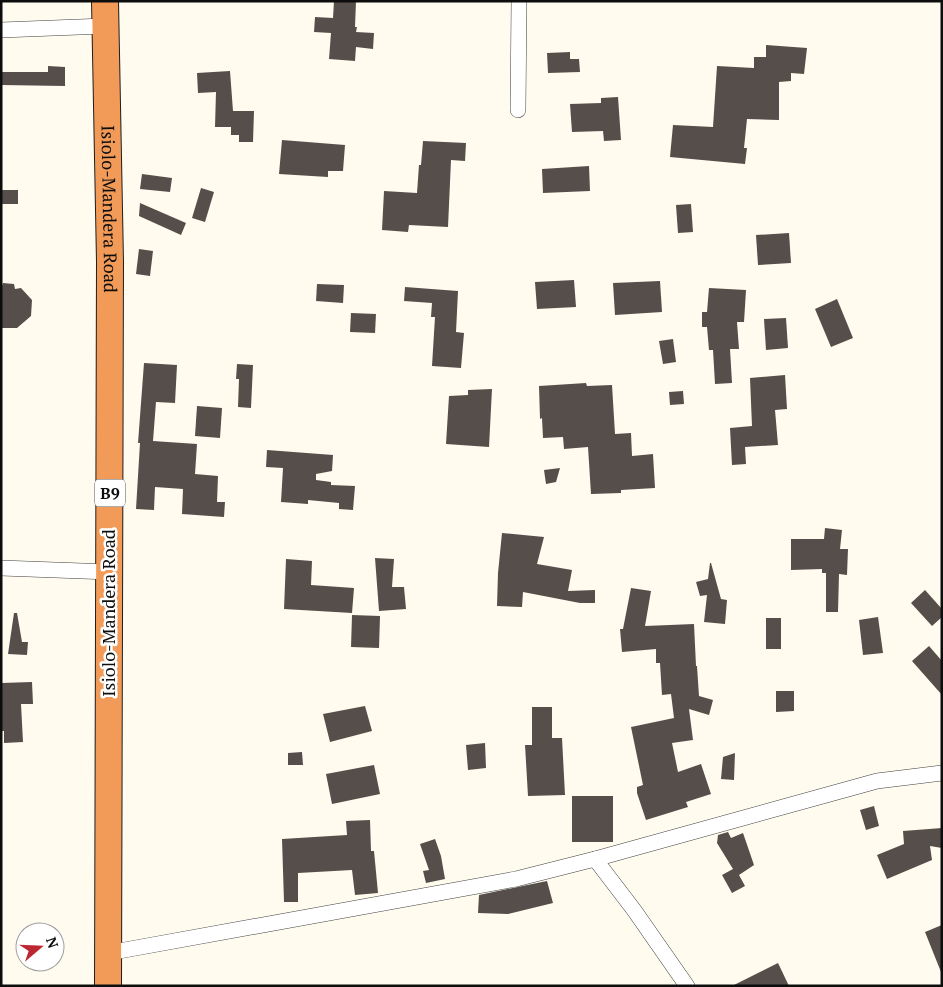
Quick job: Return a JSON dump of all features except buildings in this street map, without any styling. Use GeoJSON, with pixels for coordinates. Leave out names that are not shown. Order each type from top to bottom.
{"type":"FeatureCollection","features":[{"type":"Feature","properties":{"kind":"highway","name":"Isiolo-Mandera Road"},"geometry":{"type":"LineString","coordinates":[[105,14],[110,262],[108,986]]}},
{"type":"Feature","properties":{"kind":"street"},"geometry":{"type":"LineString","coordinates":[[518,110],[519,1]]}},
{"type":"Feature","properties":{"kind":"street"},"geometry":{"type":"LineString","coordinates":[[1,30],[105,14]]}},
{"type":"Feature","properties":{"kind":"street"},"geometry":{"type":"LineString","coordinates":[[1,568],[110,572]]}},
{"type":"Feature","properties":{"kind":"street"},"geometry":{"type":"LineString","coordinates":[[108,953],[498,883],[595,860],[877,781],[942,773]]}},
{"type":"Feature","properties":{"kind":"street"},"geometry":{"type":"LineString","coordinates":[[595,860],[634,910],[687,986]]}}]}
